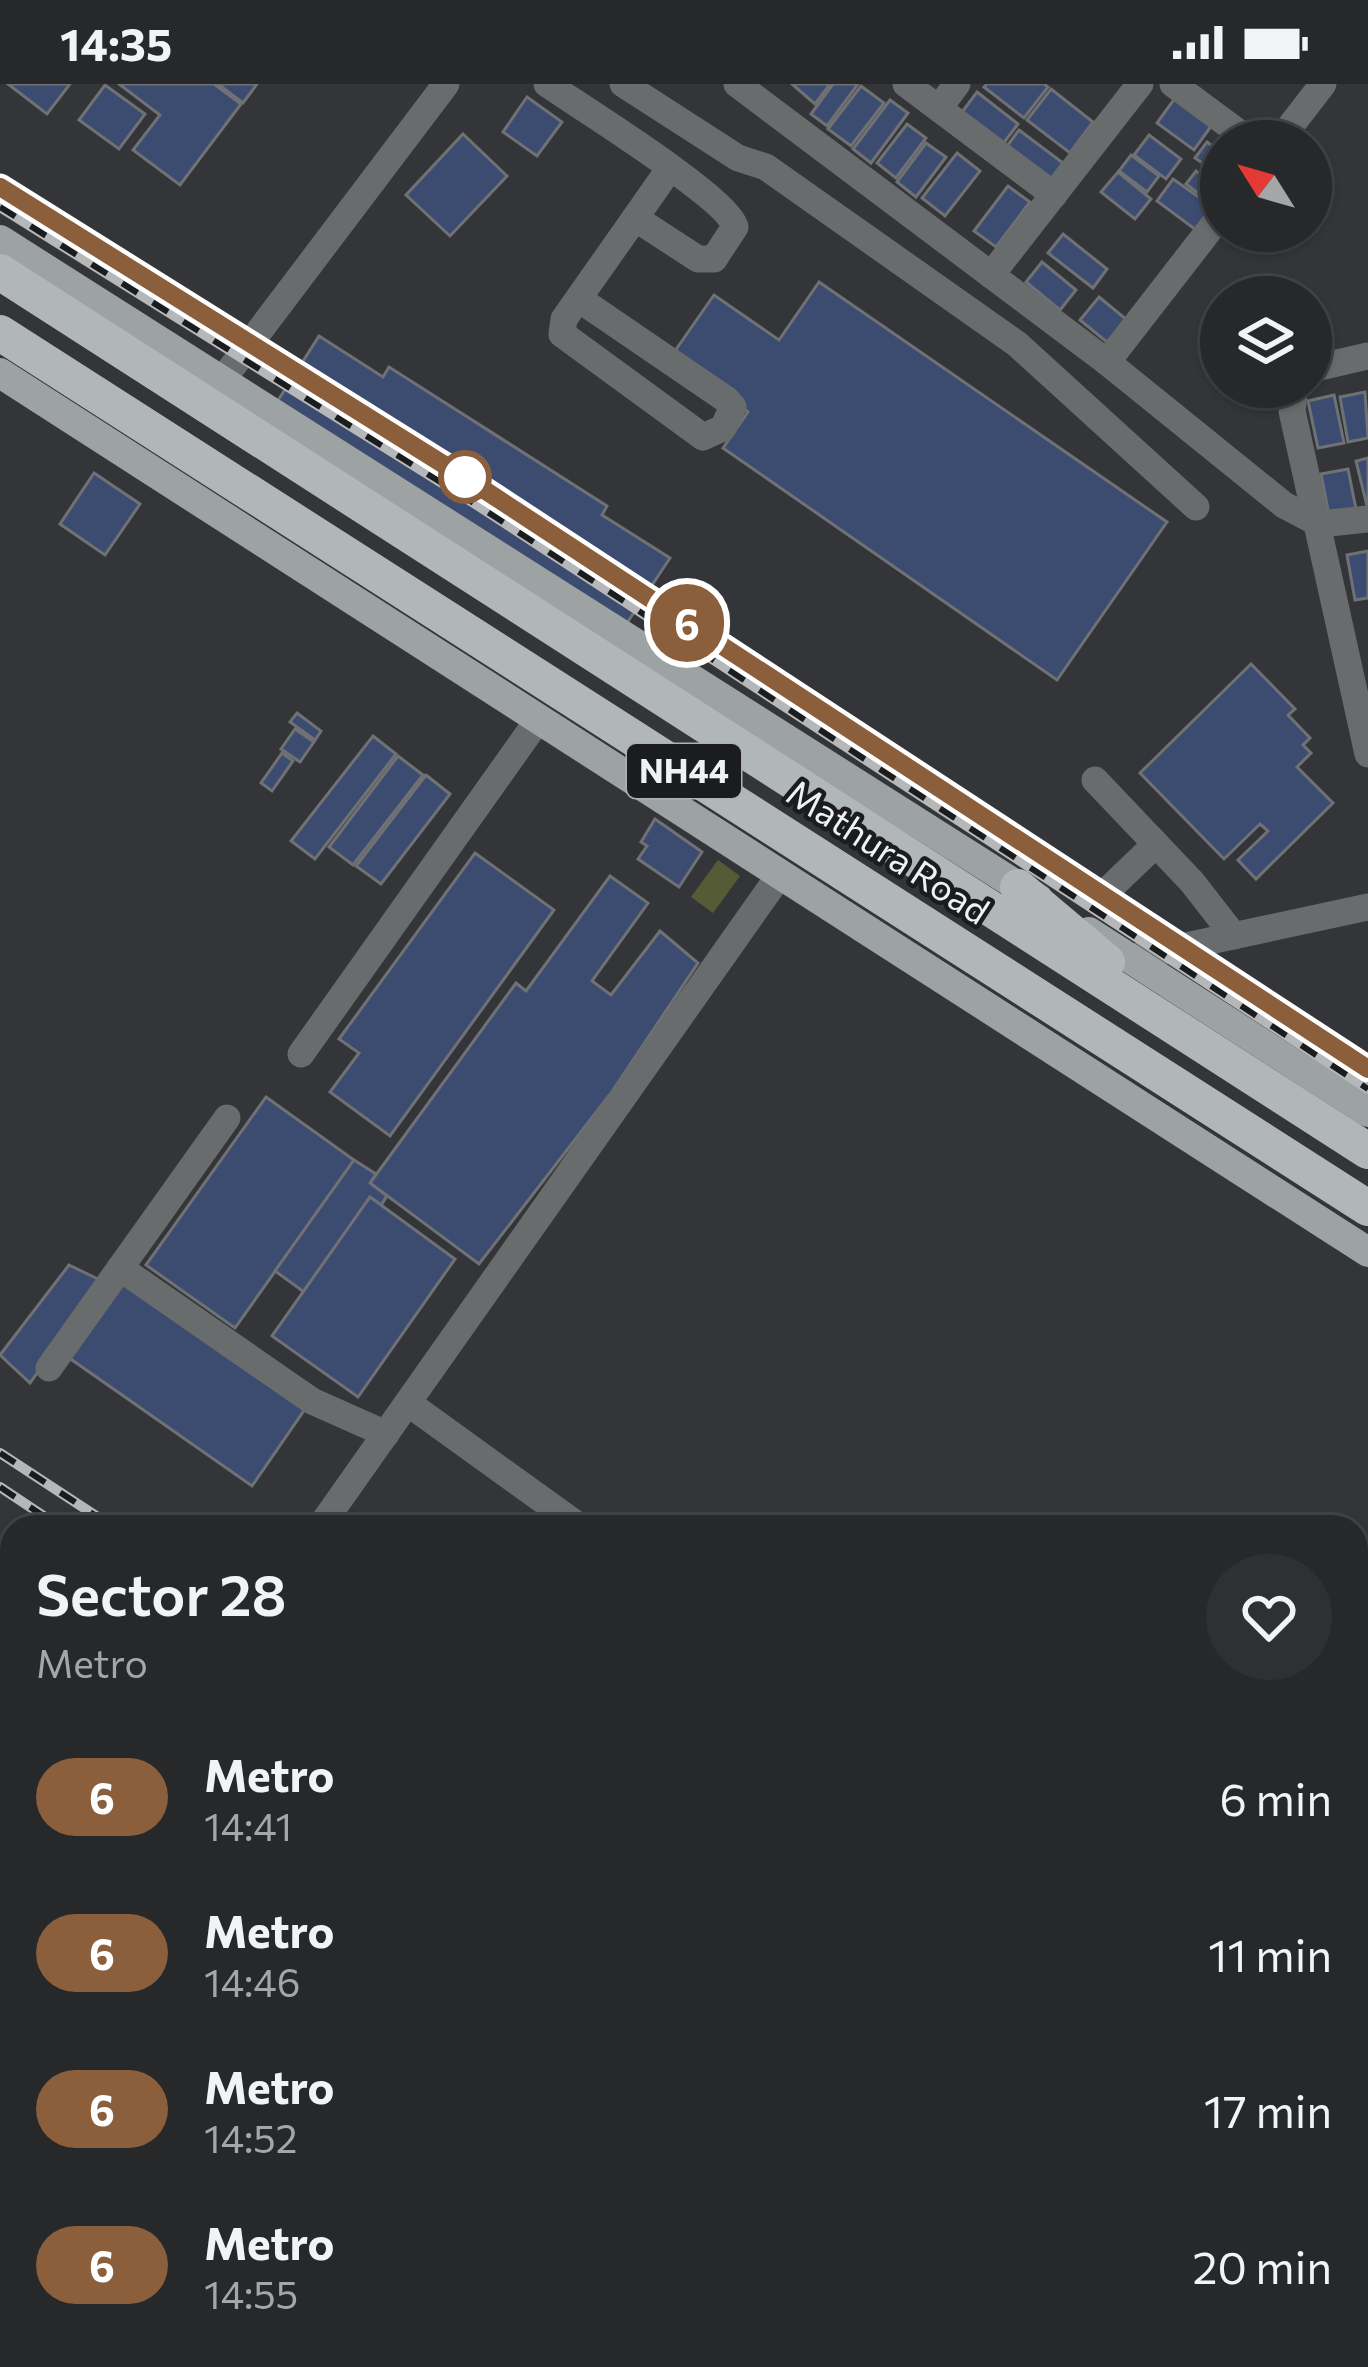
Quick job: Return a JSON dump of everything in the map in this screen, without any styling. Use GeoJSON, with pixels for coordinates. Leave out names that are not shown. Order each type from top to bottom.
{"type":"FeatureCollection","features":[{"type":"Feature","properties":{"kind":"highway","name":"NH44"},"geometry":{"type":"LineString","coordinates":[[0,272],[1368,1151]]}},
{"type":"Feature","properties":{"kind":"highway","name":"Mathura Road"},"geometry":{"type":"LineString","coordinates":[[0,333],[1368,1208]]}},
{"type":"Feature","properties":{"kind":"highway"},"geometry":{"type":"LineString","coordinates":[[1018,886],[1196,1041]]}},
{"type":"Feature","properties":{"kind":"main road"},"geometry":{"type":"LineString","coordinates":[[0,240],[1368,1112]]}},
{"type":"Feature","properties":{"kind":"main road"},"geometry":{"type":"LineString","coordinates":[[0,373],[1368,1252]]}},
{"type":"Feature","properties":{"kind":"street"},"geometry":{"type":"LineString","coordinates":[[223,380],[446,84]]}},
{"type":"Feature","properties":{"kind":"street"},"geometry":{"type":"LineString","coordinates":[[547,84],[725,209],[735,226],[732,236],[705,262],[635,218]]}},
{"type":"Feature","properties":{"kind":"street"},"geometry":{"type":"LineString","coordinates":[[622,84],[738,158],[766,167],[1017,344],[1196,507]]}},
{"type":"Feature","properties":{"kind":"street"},"geometry":{"type":"LineString","coordinates":[[737,84],[1107,362],[1284,505],[1320,524],[1368,518]]}},
{"type":"Feature","properties":{"kind":"street"},"geometry":{"type":"LineString","coordinates":[[906,84],[1054,195]]}},
{"type":"Feature","properties":{"kind":"street"},"geometry":{"type":"LineString","coordinates":[[939,108],[957,84]]}},
{"type":"Feature","properties":{"kind":"street"},"geometry":{"type":"LineString","coordinates":[[991,275],[1140,84]]}},
{"type":"Feature","properties":{"kind":"street"},"geometry":{"type":"LineString","coordinates":[[1173,84],[1222,120]]}},
{"type":"Feature","properties":{"kind":"street"},"geometry":{"type":"LineString","coordinates":[[1295,120],[1323,84]]}},
{"type":"Feature","properties":{"kind":"street"},"geometry":{"type":"LineString","coordinates":[[579,299],[727,400],[733,407],[723,428],[703,437],[567,341],[561,328],[579,299],[670,169]]}},
{"type":"Feature","properties":{"kind":"street"},"geometry":{"type":"LineString","coordinates":[[1107,362],[1200,242]]}},
{"type":"Feature","properties":{"kind":"street"},"geometry":{"type":"LineString","coordinates":[[1332,365],[1368,356]]}},
{"type":"Feature","properties":{"kind":"street"},"geometry":{"type":"LineString","coordinates":[[1292,408],[1362,692],[1368,754]]}},
{"type":"Feature","properties":{"kind":"street"},"geometry":{"type":"LineString","coordinates":[[301,1054],[538,720]]}},
{"type":"Feature","properties":{"kind":"street"},"geometry":{"type":"LineString","coordinates":[[1095,780],[1234,936]]}},
{"type":"Feature","properties":{"kind":"street"},"geometry":{"type":"LineString","coordinates":[[1111,887],[1156,844]]}},
{"type":"Feature","properties":{"kind":"street"},"geometry":{"type":"LineString","coordinates":[[329,1515],[779,876]]}},
{"type":"Feature","properties":{"kind":"street"},"geometry":{"type":"LineString","coordinates":[[1130,958],[1368,907]]}},
{"type":"Feature","properties":{"kind":"street"},"geometry":{"type":"LineString","coordinates":[[49,1368],[227,1118]]}},
{"type":"Feature","properties":{"kind":"street"},"geometry":{"type":"LineString","coordinates":[[120,1268],[312,1401],[386,1434]]}},
{"type":"Feature","properties":{"kind":"street"},"geometry":{"type":"LineString","coordinates":[[408,1403],[563,1515]]}},
{"type":"Feature","properties":{"kind":"green space"},"geometry":{"type":"Polygon","coordinates":[[[718,860],[740,876],[713,913],[691,897],[718,860]]]}},
{"type":"Feature","properties":{"kind":"building"},"geometry":{"type":"Polygon","coordinates":[[[8,84],[70,84],[47,114],[8,84]]]}},
{"type":"Feature","properties":{"kind":"building"},"geometry":{"type":"Polygon","coordinates":[[[119,84],[214,84],[241,104],[180,185],[133,150],[160,115],[119,84]]]}},
{"type":"Feature","properties":{"kind":"building"},"geometry":{"type":"Polygon","coordinates":[[[218,84],[257,84],[243,103],[218,84]]]}},
{"type":"Feature","properties":{"kind":"building"},"geometry":{"type":"Polygon","coordinates":[[[792,84],[830,84],[815,104],[792,84]]]}},
{"type":"Feature","properties":{"kind":"building"},"geometry":{"type":"Polygon","coordinates":[[[833,84],[858,84],[827,126],[811,114],[833,84]]]}},
{"type":"Feature","properties":{"kind":"building"},"geometry":{"type":"Polygon","coordinates":[[[105,85],[145,114],[119,149],[79,120],[105,85]]]}},
{"type":"Feature","properties":{"kind":"building"},"geometry":{"type":"Polygon","coordinates":[[[861,86],[884,103],[851,146],[828,129],[861,86]]]}},
{"type":"Feature","properties":{"kind":"building"},"geometry":{"type":"Polygon","coordinates":[[[984,87],[1048,87],[1024,118],[984,87]]]}},
{"type":"Feature","properties":{"kind":"building"},"geometry":{"type":"Polygon","coordinates":[[[1051,89],[1093,122],[1070,153],[1027,120],[1051,89]]]}},
{"type":"Feature","properties":{"kind":"building"},"geometry":{"type":"Polygon","coordinates":[[[977,92],[1018,124],[1000,148],[959,116],[977,92]]]}},
{"type":"Feature","properties":{"kind":"building"},"geometry":{"type":"Polygon","coordinates":[[[527,97],[562,122],[537,156],[503,132],[527,97]]]}},
{"type":"Feature","properties":{"kind":"building"},"geometry":{"type":"Polygon","coordinates":[[[1175,98],[1205,120],[1200,120],[1200,142],[1194,150],[1157,123],[1175,98]]]}},
{"type":"Feature","properties":{"kind":"building"},"geometry":{"type":"Polygon","coordinates":[[[890,100],[908,113],[871,163],[853,149],[890,100]]]}},
{"type":"Feature","properties":{"kind":"building"},"geometry":{"type":"Polygon","coordinates":[[[907,124],[926,138],[896,178],[877,163],[907,124]]]}},
{"type":"Feature","properties":{"kind":"building"},"geometry":{"type":"Polygon","coordinates":[[[1019,130],[1063,163],[1045,187],[1002,153],[1019,130]]]}},
{"type":"Feature","properties":{"kind":"building"},"geometry":{"type":"Polygon","coordinates":[[[463,134],[507,176],[450,236],[406,195],[463,134]]]}},
{"type":"Feature","properties":{"kind":"building"},"geometry":{"type":"Polygon","coordinates":[[[1149,135],[1181,159],[1166,179],[1134,155],[1149,135]]]}},
{"type":"Feature","properties":{"kind":"building"},"geometry":{"type":"Polygon","coordinates":[[[926,143],[946,157],[916,197],[897,182],[926,143]]]}},
{"type":"Feature","properties":{"kind":"building"},"geometry":{"type":"Polygon","coordinates":[[[957,153],[980,171],[945,216],[922,198],[957,153]]]}},
{"type":"Feature","properties":{"kind":"building"},"geometry":{"type":"Polygon","coordinates":[[[1131,155],[1159,176],[1147,192],[1119,171],[1131,155]]]}},
{"type":"Feature","properties":{"kind":"building"},"geometry":{"type":"Polygon","coordinates":[[[1196,171],[1200,195],[1186,184],[1196,171]]]}},
{"type":"Feature","properties":{"kind":"building"},"geometry":{"type":"Polygon","coordinates":[[[1118,172],[1151,199],[1135,219],[1101,192],[1118,172]]]}},
{"type":"Feature","properties":{"kind":"building"},"geometry":{"type":"Polygon","coordinates":[[[1173,179],[1200,198],[1200,225],[1196,230],[1157,201],[1173,179]]]}},
{"type":"Feature","properties":{"kind":"building"},"geometry":{"type":"Polygon","coordinates":[[[1008,186],[1030,202],[996,247],[974,231],[1008,186]]]}},
{"type":"Feature","properties":{"kind":"building"},"geometry":{"type":"Polygon","coordinates":[[[1063,234],[1107,269],[1093,288],[1048,253],[1063,234]]]}},
{"type":"Feature","properties":{"kind":"building"},"geometry":{"type":"Polygon","coordinates":[[[1042,262],[1076,290],[1060,310],[1026,282],[1042,262]]]}},
{"type":"Feature","properties":{"kind":"building"},"geometry":{"type":"Polygon","coordinates":[[[819,282],[1167,522],[1057,680],[723,448],[748,412],[670,358],[714,295],[779,340],[819,282]]]}},
{"type":"Feature","properties":{"kind":"building"},"geometry":{"type":"Polygon","coordinates":[[[1099,297],[1127,320],[1108,343],[1080,320],[1099,297]]]}},
{"type":"Feature","properties":{"kind":"building"},"geometry":{"type":"Polygon","coordinates":[[[319,336],[383,377],[389,367],[607,506],[602,515],[670,558],[625,626],[277,402],[319,336]]]}},
{"type":"Feature","properties":{"kind":"building"},"geometry":{"type":"Polygon","coordinates":[[[1365,392],[1368,438],[1348,442],[1340,397],[1365,392]]]}},
{"type":"Feature","properties":{"kind":"building"},"geometry":{"type":"Polygon","coordinates":[[[1332,395],[1344,443],[1318,448],[1309,408],[1332,408],[1332,395]]]}},
{"type":"Feature","properties":{"kind":"building"},"geometry":{"type":"Polygon","coordinates":[[[1368,458],[1368,510],[1356,461],[1368,458]]]}},
{"type":"Feature","properties":{"kind":"building"},"geometry":{"type":"Polygon","coordinates":[[[1348,469],[1357,514],[1330,520],[1321,474],[1348,469]]]}},
{"type":"Feature","properties":{"kind":"building"},"geometry":{"type":"Polygon","coordinates":[[[94,473],[140,504],[105,555],[60,524],[94,473]]]}},
{"type":"Feature","properties":{"kind":"building"},"geometry":{"type":"Polygon","coordinates":[[[1368,551],[1368,598],[1355,600],[1347,555],[1368,551]]]}},
{"type":"Feature","properties":{"kind":"building"},"geometry":{"type":"Polygon","coordinates":[[[1251,664],[1295,709],[1288,715],[1310,738],[1303,745],[1311,753],[1297,767],[1333,803],[1256,879],[1238,860],[1268,831],[1260,824],[1224,859],[1140,773],[1251,664]]]}},
{"type":"Feature","properties":{"kind":"building"},"geometry":{"type":"Polygon","coordinates":[[[297,713],[321,731],[315,740],[290,722],[297,713]]]}},
{"type":"Feature","properties":{"kind":"building"},"geometry":{"type":"Polygon","coordinates":[[[295,729],[314,742],[300,762],[281,749],[295,729]]]}},
{"type":"Feature","properties":{"kind":"building"},"geometry":{"type":"Polygon","coordinates":[[[373,736],[396,754],[315,859],[291,841],[373,736]]]}},
{"type":"Feature","properties":{"kind":"building"},"geometry":{"type":"Polygon","coordinates":[[[282,753],[293,761],[272,791],[261,783],[282,753]]]}},
{"type":"Feature","properties":{"kind":"building"},"geometry":{"type":"Polygon","coordinates":[[[398,756],[423,775],[353,865],[329,847],[398,756]]]}},
{"type":"Feature","properties":{"kind":"building"},"geometry":{"type":"Polygon","coordinates":[[[426,775],[450,794],[381,884],[356,866],[426,775]]]}},
{"type":"Feature","properties":{"kind":"building"},"geometry":{"type":"Polygon","coordinates":[[[655,819],[702,852],[679,887],[638,859],[647,846],[641,842],[655,819]]]}},
{"type":"Feature","properties":{"kind":"building"},"geometry":{"type":"Polygon","coordinates":[[[475,853],[554,910],[390,1136],[330,1092],[359,1053],[339,1039],[475,853]]]}},
{"type":"Feature","properties":{"kind":"building"},"geometry":{"type":"Polygon","coordinates":[[[610,876],[648,903],[592,981],[611,995],[660,931],[698,963],[611,1093],[479,1264],[370,1183],[516,983],[526,991],[610,876]]]}},
{"type":"Feature","properties":{"kind":"building"},"geometry":{"type":"Polygon","coordinates":[[[266,1097],[354,1160],[235,1328],[146,1265],[266,1097]]]}},
{"type":"Feature","properties":{"kind":"building"},"geometry":{"type":"Polygon","coordinates":[[[354,1160],[376,1174],[370,1183],[387,1196],[381,1205],[370,1197],[304,1292],[275,1271],[354,1160]]]}},
{"type":"Feature","properties":{"kind":"building"},"geometry":{"type":"Polygon","coordinates":[[[370,1197],[455,1259],[358,1397],[272,1336],[370,1197]]]}},
{"type":"Feature","properties":{"kind":"building"},"geometry":{"type":"Polygon","coordinates":[[[69,1265],[102,1281],[30,1383],[0,1355],[69,1265]]]}},
{"type":"Feature","properties":{"kind":"building"},"geometry":{"type":"Polygon","coordinates":[[[118,1278],[305,1409],[252,1486],[65,1355],[118,1278]]]}},
{"type":"Feature","properties":{"kind":"railway"},"geometry":{"type":"LineString","coordinates":[[0,207],[477,505],[1368,1089]]}},
{"type":"Feature","properties":{"kind":"railway"},"geometry":{"type":"LineString","coordinates":[[0,1453],[95,1515]]}},
{"type":"Feature","properties":{"kind":"railway"},"geometry":{"type":"LineString","coordinates":[[0,1487],[42,1515]]}},
{"type":"Feature","properties":{"kind":"metro line","name":"6"},"geometry":{"type":"LineString","coordinates":[[0,187],[486,491],[1368,1069]]}}]}
